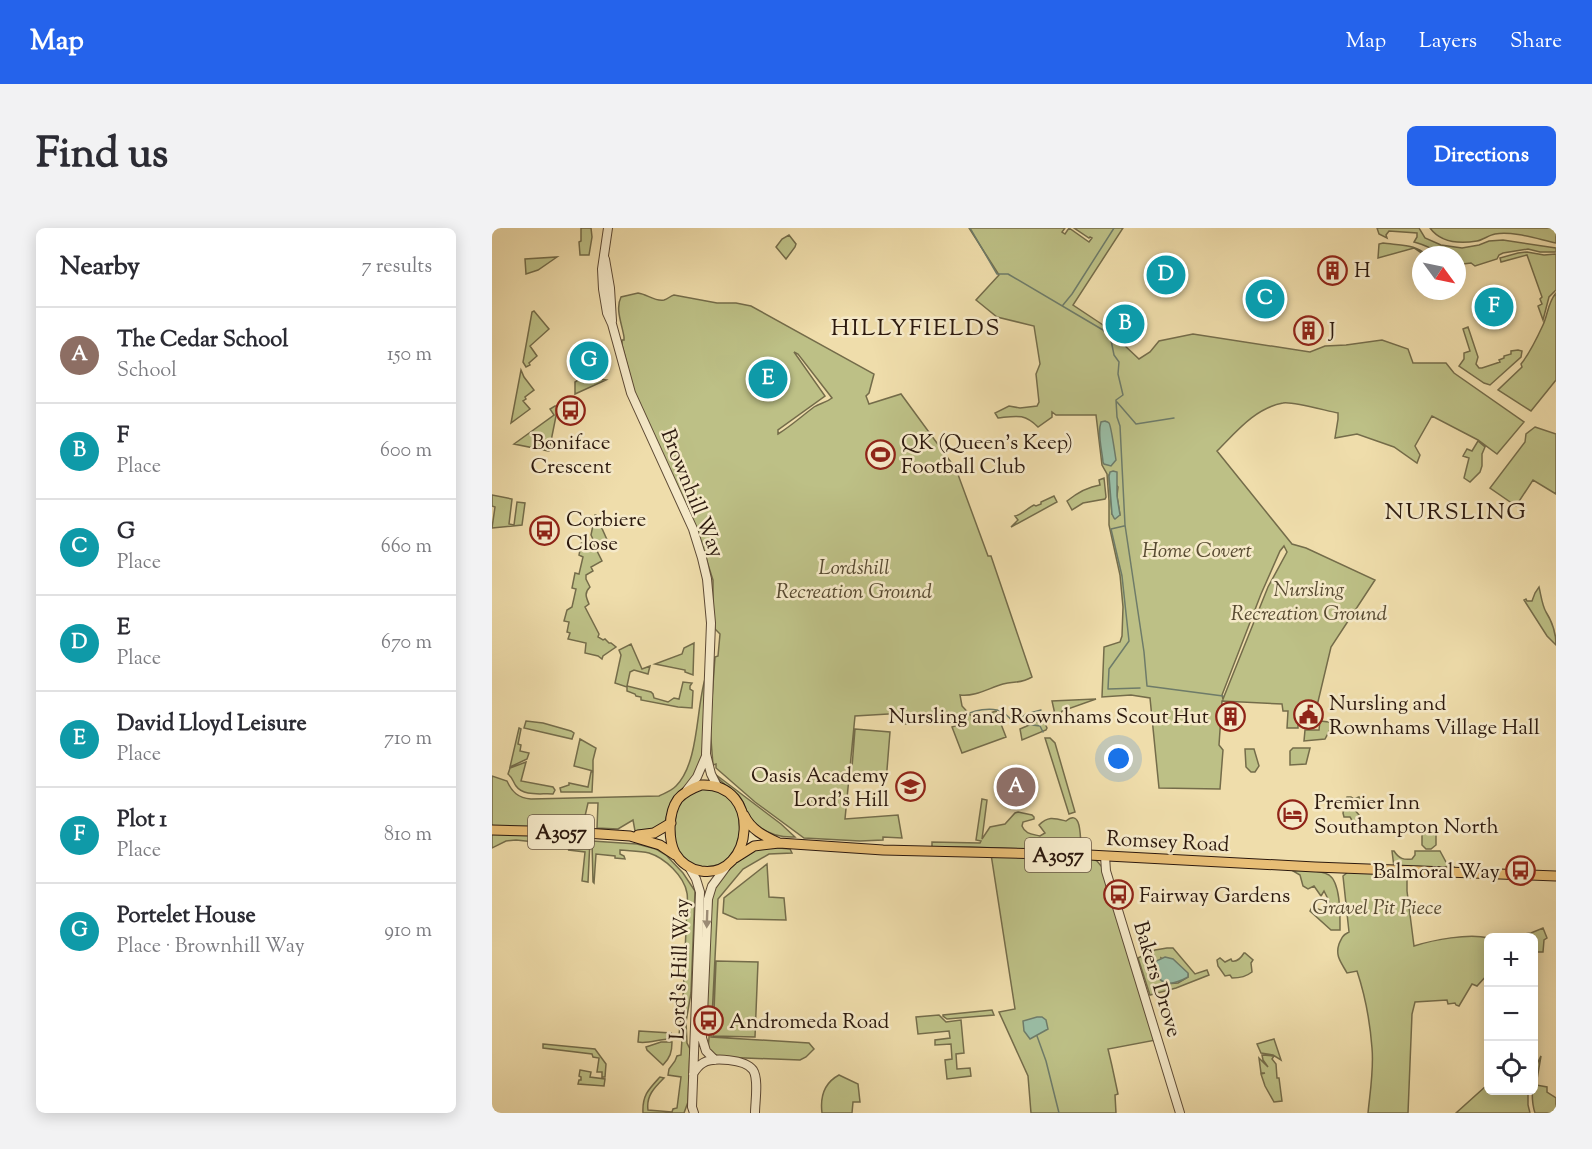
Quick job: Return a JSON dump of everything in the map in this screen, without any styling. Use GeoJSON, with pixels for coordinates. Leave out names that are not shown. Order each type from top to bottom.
{"type":"FeatureCollection","features":[{"type":"Feature","properties":{"kind":"main road"},"geometry":{"type":"LineString","coordinates":[[701,785],[717,786],[738,801],[743,813],[742,843],[735,858],[727,866],[713,871],[704,871],[688,867],[677,856],[672,842],[671,823],[673,809],[684,794],[701,785]]}},
{"type":"Feature","properties":{"kind":"main road","name":"Romsey Road"},"geometry":{"type":"LineString","coordinates":[[743,813],[756,831],[779,843]]}},
{"type":"Feature","properties":{"kind":"main road","name":"A3057"},"geometry":{"type":"LineString","coordinates":[[492,830],[630,836],[654,833],[671,823]]}},
{"type":"Feature","properties":{"kind":"main road","name":"A3057"},"geometry":{"type":"LineString","coordinates":[[630,836],[660,845],[677,856]]}},
{"type":"Feature","properties":{"kind":"main road","name":"Romsey Road"},"geometry":{"type":"LineString","coordinates":[[735,858],[754,846],[779,843],[883,850],[1105,856],[1556,876]]}},
{"type":"Feature","properties":{"kind":"street","name":"Brownhill Way"},"geometry":{"type":"LineString","coordinates":[[608,228],[605,257],[613,312],[612,324],[631,393],[689,521],[705,568],[710,594],[711,624],[706,754],[717,786]]}},
{"type":"Feature","properties":{"kind":"street","name":"Brownhill Way"},"geometry":{"type":"LineString","coordinates":[[684,794],[697,777],[706,754]]}},
{"type":"Feature","properties":{"kind":"street","name":"Bakers Drove"},"geometry":{"type":"LineString","coordinates":[[1105,856],[1106,871],[1180,1113]]}},
{"type":"Feature","properties":{"kind":"street","name":"Lord's Hill Way"},"geometry":{"type":"LineString","coordinates":[[715,1060],[702,1043],[708,899],[712,886],[727,866]]}},
{"type":"Feature","properties":{"kind":"street","name":"Lord's Hill Way"},"geometry":{"type":"LineString","coordinates":[[688,867],[696,879],[700,892],[691,1111]]}},
{"type":"Feature","properties":{"kind":"street"},"geometry":{"type":"LineString","coordinates":[[693,1075],[702,1063],[715,1060],[739,1061],[747,1065],[753,1070],[756,1078],[754,1112]]}},
{"type":"Feature","properties":{"kind":"green space"},"geometry":{"type":"Polygon","coordinates":[[[581,228],[591,228],[589,255],[580,255],[581,228]]]}},
{"type":"Feature","properties":{"kind":"green space","name":"Home Covert"},"geometry":{"type":"Polygon","coordinates":[[[969,228],[1065,228],[1062,232],[1065,234],[1069,228],[1089,242],[1092,238],[1074,228],[1123,228],[1073,305],[1103,325],[1139,359],[1150,352],[1159,341],[1193,334],[1310,352],[1325,346],[1382,340],[1408,349],[1413,363],[1446,363],[1454,373],[1524,422],[1497,454],[1478,440],[1432,416],[1415,446],[1420,455],[1417,463],[1394,447],[1357,434],[1335,438],[1338,413],[1283,403],[1255,415],[1217,451],[1292,544],[1306,548],[1375,580],[1331,647],[1317,706],[1298,705],[1298,728],[1287,728],[1288,711],[1283,711],[1282,704],[1222,701],[1219,745],[1223,750],[1220,789],[1159,788],[1150,698],[1131,695],[1102,697],[1104,647],[1120,642],[1123,607],[1120,575],[1109,525],[1107,474],[1102,465],[1096,415],[1056,415],[1052,412],[1052,417],[1038,427],[1024,417],[998,418],[995,413],[1009,406],[1020,408],[1037,406],[1039,402],[1036,374],[1040,364],[1034,326],[997,317],[976,300],[999,275],[969,228]],[[1109,476],[1112,514],[1120,515],[1118,487],[1109,476]],[[1284,546],[1261,594],[1222,695],[1223,699],[1268,587],[1287,552],[1284,546]]]}},
{"type":"Feature","properties":{"kind":"green space"},"geometry":{"type":"Polygon","coordinates":[[[1377,228],[1419,228],[1425,238],[1448,246],[1424,246],[1414,242],[1417,233],[1389,231],[1387,238],[1379,234],[1377,228]]]}},
{"type":"Feature","properties":{"kind":"green space"},"geometry":{"type":"Polygon","coordinates":[[[1430,228],[1556,228],[1556,243],[1502,233],[1477,241],[1457,242],[1439,237],[1430,228]]]}},
{"type":"Feature","properties":{"kind":"green space"},"geometry":{"type":"Polygon","coordinates":[[[789,235],[796,244],[786,259],[776,247],[782,239],[789,235]]]}},
{"type":"Feature","properties":{"kind":"green space"},"geometry":{"type":"Polygon","coordinates":[[[1503,240],[1556,248],[1556,252],[1528,249],[1503,253],[1497,259],[1475,266],[1471,263],[1466,264],[1466,247],[1489,241],[1503,240]]]}},
{"type":"Feature","properties":{"kind":"green space"},"geometry":{"type":"Polygon","coordinates":[[[1379,244],[1404,245],[1412,249],[1378,258],[1379,244]]]}},
{"type":"Feature","properties":{"kind":"green space"},"geometry":{"type":"Polygon","coordinates":[[[1527,252],[1544,255],[1556,254],[1556,290],[1549,297],[1543,320],[1538,306],[1542,304],[1540,299],[1542,297],[1527,255],[1501,262],[1500,258],[1527,252]]]}},
{"type":"Feature","properties":{"kind":"green space"},"geometry":{"type":"Polygon","coordinates":[[[557,257],[538,270],[526,274],[525,259],[557,257]]]}},
{"type":"Feature","properties":{"kind":"green space","name":"Lordshill Recreation Ground"},"geometry":{"type":"Polygon","coordinates":[[[638,293],[665,300],[674,295],[717,303],[751,306],[874,374],[866,396],[869,404],[901,394],[956,469],[988,556],[991,556],[1032,677],[977,693],[960,695],[962,706],[974,719],[996,711],[1006,737],[962,753],[952,727],[961,724],[951,719],[941,718],[905,724],[905,713],[855,716],[845,819],[898,815],[902,838],[883,837],[883,840],[860,841],[804,838],[755,802],[716,768],[716,764],[713,765],[710,727],[715,657],[718,656],[720,634],[715,629],[713,616],[713,580],[698,533],[634,391],[622,345],[624,337],[619,306],[621,297],[638,293]],[[794,352],[825,396],[778,430],[778,434],[814,407],[832,398],[798,354],[794,352]]]}},
{"type":"Feature","properties":{"kind":"green space"},"geometry":{"type":"Polygon","coordinates":[[[1556,293],[1556,380],[1531,411],[1498,390],[1522,367],[1521,364],[1536,340],[1551,300],[1556,293]]]}},
{"type":"Feature","properties":{"kind":"green space"},"geometry":{"type":"Polygon","coordinates":[[[534,311],[549,329],[530,346],[537,356],[526,367],[523,362],[534,311]]]}},
{"type":"Feature","properties":{"kind":"green space"},"geometry":{"type":"Polygon","coordinates":[[[1468,327],[1478,357],[1476,364],[1479,368],[1500,362],[1499,360],[1504,356],[1511,354],[1511,351],[1522,351],[1521,357],[1490,385],[1459,366],[1464,359],[1464,353],[1470,351],[1463,329],[1468,327]]]}},
{"type":"Feature","properties":{"kind":"green space"},"geometry":{"type":"Polygon","coordinates":[[[521,370],[534,390],[523,401],[530,409],[511,423],[521,370]]]}},
{"type":"Feature","properties":{"kind":"green space"},"geometry":{"type":"Polygon","coordinates":[[[583,377],[606,380],[575,394],[575,382],[583,377]]]}},
{"type":"Feature","properties":{"kind":"green space"},"geometry":{"type":"Polygon","coordinates":[[[558,406],[549,451],[514,444],[554,415],[550,409],[558,406]]]}},
{"type":"Feature","properties":{"kind":"green space"},"geometry":{"type":"Polygon","coordinates":[[[1535,427],[1556,434],[1556,494],[1533,480],[1516,506],[1490,488],[1525,442],[1526,434],[1535,427]]]}},
{"type":"Feature","properties":{"kind":"green space"},"geometry":{"type":"Polygon","coordinates":[[[1478,441],[1485,447],[1482,454],[1482,466],[1480,472],[1470,482],[1464,478],[1469,458],[1463,456],[1467,449],[1472,451],[1478,441]]]}},
{"type":"Feature","properties":{"kind":"green space"},"geometry":{"type":"Polygon","coordinates":[[[1104,478],[1105,499],[1083,503],[1072,510],[1067,501],[1082,491],[1100,485],[1099,480],[1104,478]]]}},
{"type":"Feature","properties":{"kind":"green space"},"geometry":{"type":"Polygon","coordinates":[[[492,495],[512,499],[509,524],[514,525],[517,502],[525,503],[522,525],[492,528],[495,507],[492,506],[492,495]]]}},
{"type":"Feature","properties":{"kind":"green space"},"geometry":{"type":"Polygon","coordinates":[[[1054,496],[1057,502],[1011,527],[1018,520],[1015,516],[1054,496]]]}},
{"type":"Feature","properties":{"kind":"green space"},"geometry":{"type":"Polygon","coordinates":[[[595,515],[608,542],[597,548],[591,535],[595,515]]]}},
{"type":"Feature","properties":{"kind":"green space"},"geometry":{"type":"Polygon","coordinates":[[[582,540],[592,541],[602,561],[591,567],[593,571],[586,575],[590,587],[586,595],[589,604],[585,607],[599,634],[598,637],[616,647],[602,659],[585,653],[586,643],[568,639],[569,622],[564,621],[567,610],[572,607],[576,589],[572,588],[575,573],[579,574],[583,557],[579,555],[582,540]]]}},
{"type":"Feature","properties":{"kind":"green space"},"geometry":{"type":"Polygon","coordinates":[[[1539,587],[1544,606],[1554,628],[1556,645],[1547,636],[1524,600],[1532,601],[1539,587]]]}},
{"type":"Feature","properties":{"kind":"green space"},"geometry":{"type":"Polygon","coordinates":[[[694,643],[693,675],[685,670],[655,664],[682,654],[684,648],[694,643]]]}},
{"type":"Feature","properties":{"kind":"green space"},"geometry":{"type":"Polygon","coordinates":[[[631,644],[642,669],[650,666],[648,674],[634,670],[630,672],[627,686],[651,692],[654,698],[668,702],[674,698],[679,699],[683,682],[692,683],[690,689],[693,691],[692,708],[641,700],[641,697],[627,691],[627,687],[615,683],[621,655],[619,650],[631,644]]]}},
{"type":"Feature","properties":{"kind":"green space"},"geometry":{"type":"Polygon","coordinates":[[[708,677],[701,764],[690,782],[674,797],[662,826],[635,831],[633,820],[618,829],[597,828],[598,803],[588,803],[583,825],[567,824],[558,828],[492,826],[492,776],[507,781],[516,794],[531,799],[659,796],[672,789],[689,764],[696,735],[702,691],[705,679],[708,677]]]}},
{"type":"Feature","properties":{"kind":"green space"},"geometry":{"type":"Polygon","coordinates":[[[1096,699],[1062,711],[1060,718],[1056,719],[1052,701],[1096,699]]]}},
{"type":"Feature","properties":{"kind":"green space"},"geometry":{"type":"Polygon","coordinates":[[[1043,719],[1046,730],[1022,740],[1020,729],[1043,719]]]}},
{"type":"Feature","properties":{"kind":"green space"},"geometry":{"type":"Polygon","coordinates":[[[526,721],[543,723],[574,733],[572,739],[524,728],[526,721]]]}},
{"type":"Feature","properties":{"kind":"green space"},"geometry":{"type":"Polygon","coordinates":[[[1320,721],[1333,724],[1325,739],[1304,741],[1305,730],[1319,730],[1320,721]]]}},
{"type":"Feature","properties":{"kind":"green space"},"geometry":{"type":"Polygon","coordinates":[[[519,728],[521,729],[518,744],[521,745],[520,751],[529,753],[527,759],[510,767],[519,728]]]}},
{"type":"Feature","properties":{"kind":"green space"},"geometry":{"type":"Polygon","coordinates":[[[855,729],[890,732],[886,782],[851,780],[855,729]]]}},
{"type":"Feature","properties":{"kind":"green space"},"geometry":{"type":"Polygon","coordinates":[[[1045,738],[1050,738],[1055,743],[1075,812],[1069,814],[1045,738]]]}},
{"type":"Feature","properties":{"kind":"green space"},"geometry":{"type":"Polygon","coordinates":[[[580,739],[596,748],[593,771],[574,766],[580,739]]]}},
{"type":"Feature","properties":{"kind":"green space"},"geometry":{"type":"Polygon","coordinates":[[[1293,748],[1310,748],[1306,764],[1290,765],[1290,751],[1293,748]]]}},
{"type":"Feature","properties":{"kind":"green space"},"geometry":{"type":"Polygon","coordinates":[[[1245,749],[1254,749],[1259,766],[1255,772],[1251,772],[1246,767],[1245,749]]]}},
{"type":"Feature","properties":{"kind":"green space"},"geometry":{"type":"Polygon","coordinates":[[[526,762],[521,781],[553,787],[555,790],[553,794],[523,792],[516,786],[508,774],[510,768],[526,762]]]}},
{"type":"Feature","properties":{"kind":"green space"},"geometry":{"type":"Polygon","coordinates":[[[591,772],[593,772],[592,792],[561,792],[560,788],[569,783],[588,787],[591,772]]]}},
{"type":"Feature","properties":{"kind":"green space"},"geometry":{"type":"Polygon","coordinates":[[[715,774],[795,837],[768,832],[756,824],[747,813],[741,798],[715,774]]]}},
{"type":"Feature","properties":{"kind":"green space"},"geometry":{"type":"Polygon","coordinates":[[[701,788],[720,789],[738,807],[740,833],[738,846],[724,864],[700,868],[683,859],[676,847],[674,826],[678,805],[683,799],[701,788]]]}},
{"type":"Feature","properties":{"kind":"green space"},"geometry":{"type":"Polygon","coordinates":[[[1347,797],[1354,799],[1359,797],[1362,800],[1356,801],[1353,808],[1360,816],[1356,827],[1350,817],[1344,817],[1347,797]]]}},
{"type":"Feature","properties":{"kind":"green space"},"geometry":{"type":"Polygon","coordinates":[[[982,799],[987,800],[982,839],[990,827],[1005,824],[1018,812],[1034,817],[1034,819],[1023,822],[1022,826],[1027,832],[1040,836],[1045,833],[1039,825],[1045,820],[1066,821],[1075,818],[1079,824],[1081,844],[1074,851],[932,847],[932,842],[980,843],[981,841],[976,840],[982,799]]]}},
{"type":"Feature","properties":{"kind":"green space"},"geometry":{"type":"Polygon","coordinates":[[[1424,827],[1436,835],[1436,845],[1431,849],[1426,849],[1422,845],[1424,827]]]}},
{"type":"Feature","properties":{"kind":"green space"},"geometry":{"type":"Polygon","coordinates":[[[492,832],[585,836],[585,840],[590,840],[588,882],[582,881],[585,852],[568,850],[573,849],[573,846],[516,840],[506,841],[492,848],[492,832]]]}},
{"type":"Feature","properties":{"kind":"green space"},"geometry":{"type":"Polygon","coordinates":[[[592,841],[637,844],[656,849],[666,855],[683,873],[695,891],[691,993],[686,1022],[687,1043],[690,1049],[688,1102],[684,1113],[643,1113],[643,1107],[647,1093],[660,1077],[664,1078],[650,1096],[648,1110],[672,1112],[677,1108],[681,1077],[668,1075],[677,1056],[681,1055],[682,1039],[679,1035],[683,998],[687,899],[685,887],[673,868],[655,855],[620,850],[620,854],[625,859],[596,854],[594,883],[592,841]]]}},
{"type":"Feature","properties":{"kind":"green space"},"geometry":{"type":"Polygon","coordinates":[[[768,847],[790,849],[792,853],[769,854],[743,869],[718,899],[711,1037],[809,1043],[814,1049],[800,1060],[720,1057],[708,1050],[711,1014],[708,1013],[707,999],[712,894],[732,865],[750,851],[768,847]]]}},
{"type":"Feature","properties":{"kind":"green space"},"geometry":{"type":"Polygon","coordinates":[[[1392,851],[1400,857],[1412,859],[1415,851],[1440,851],[1446,862],[1457,869],[1394,867],[1392,851]]]}},
{"type":"Feature","properties":{"kind":"green space"},"geometry":{"type":"Polygon","coordinates":[[[991,854],[1091,858],[1102,867],[1156,1040],[1108,1049],[1118,1094],[1115,1095],[1116,1113],[1031,1113],[1028,1076],[999,1012],[1015,1009],[991,854]]]}},
{"type":"Feature","properties":{"kind":"green space"},"geometry":{"type":"Polygon","coordinates":[[[767,864],[769,897],[784,898],[786,920],[737,919],[723,913],[724,898],[767,864]]]}},
{"type":"Feature","properties":{"kind":"green space"},"geometry":{"type":"Polygon","coordinates":[[[1293,871],[1322,872],[1333,879],[1339,900],[1340,930],[1331,930],[1310,911],[1312,907],[1333,913],[1324,891],[1321,896],[1314,886],[1308,889],[1303,886],[1300,875],[1293,871]]]}},
{"type":"Feature","properties":{"kind":"green space","name":"Gravel Pit Piece"},"geometry":{"type":"Polygon","coordinates":[[[1348,872],[1407,875],[1414,946],[1461,937],[1484,938],[1484,978],[1477,986],[1472,984],[1459,1006],[1455,1003],[1448,1004],[1447,1000],[1415,1002],[1412,1014],[1408,1113],[1368,1113],[1372,1056],[1367,1009],[1357,971],[1347,973],[1339,959],[1338,952],[1342,938],[1349,932],[1343,876],[1348,872]]]}},
{"type":"Feature","properties":{"kind":"green space"},"geometry":{"type":"Polygon","coordinates":[[[1543,928],[1547,938],[1544,940],[1543,952],[1538,952],[1538,933],[1531,933],[1543,928]]]}},
{"type":"Feature","properties":{"kind":"green space"},"geometry":{"type":"Polygon","coordinates":[[[1173,948],[1195,974],[1207,970],[1209,975],[1150,995],[1138,958],[1155,950],[1173,948]],[[1161,958],[1165,984],[1178,983],[1188,977],[1188,974],[1161,958]]]}},
{"type":"Feature","properties":{"kind":"green space"},"geometry":{"type":"Polygon","coordinates":[[[1244,953],[1253,960],[1252,972],[1237,978],[1232,978],[1230,975],[1225,976],[1217,960],[1220,958],[1225,962],[1231,959],[1236,961],[1244,953]]]}},
{"type":"Feature","properties":{"kind":"green space"},"geometry":{"type":"Polygon","coordinates":[[[716,961],[758,962],[755,1037],[713,1036],[716,961]]]}},
{"type":"Feature","properties":{"kind":"green space"},"geometry":{"type":"Polygon","coordinates":[[[992,1010],[994,1015],[947,1019],[943,1016],[943,1015],[992,1010]]]}},
{"type":"Feature","properties":{"kind":"green space"},"geometry":{"type":"Polygon","coordinates":[[[939,1015],[946,1022],[961,1020],[964,1053],[956,1054],[957,1069],[970,1068],[971,1076],[947,1079],[945,1060],[952,1059],[951,1044],[935,1045],[935,1040],[950,1038],[949,1031],[918,1034],[916,1017],[939,1015]]]}},
{"type":"Feature","properties":{"kind":"green space"},"geometry":{"type":"Polygon","coordinates":[[[639,1031],[671,1033],[670,1039],[638,1042],[639,1031]]]}},
{"type":"Feature","properties":{"kind":"green space"},"geometry":{"type":"Polygon","coordinates":[[[1274,1039],[1281,1060],[1273,1055],[1261,1053],[1257,1044],[1274,1039]]]}},
{"type":"Feature","properties":{"kind":"green space"},"geometry":{"type":"Polygon","coordinates":[[[661,1042],[672,1042],[670,1055],[663,1065],[646,1047],[661,1042]]]}},
{"type":"Feature","properties":{"kind":"green space"},"geometry":{"type":"Polygon","coordinates":[[[543,1044],[595,1049],[606,1064],[605,1077],[602,1077],[602,1072],[597,1072],[599,1058],[593,1057],[592,1054],[543,1048],[543,1044]]]}},
{"type":"Feature","properties":{"kind":"green space"},"geometry":{"type":"Polygon","coordinates":[[[1262,1055],[1274,1056],[1272,1059],[1276,1064],[1282,1101],[1274,1102],[1265,1086],[1261,1074],[1265,1073],[1261,1073],[1259,1058],[1268,1067],[1262,1055]]]}},
{"type":"Feature","properties":{"kind":"green space"},"geometry":{"type":"Polygon","coordinates":[[[580,1070],[591,1072],[590,1077],[605,1079],[604,1086],[578,1084],[581,1080],[580,1070]]]}},
{"type":"Feature","properties":{"kind":"green space"},"geometry":{"type":"Polygon","coordinates":[[[839,1075],[858,1084],[860,1102],[853,1102],[852,1113],[822,1113],[824,1091],[839,1075]]]}},
{"type":"Feature","properties":{"kind":"green space"},"geometry":{"type":"Polygon","coordinates":[[[1538,1085],[1547,1087],[1547,1092],[1556,1098],[1556,1113],[1535,1113],[1533,1095],[1538,1095],[1538,1085]]]}},
{"type":"Feature","properties":{"kind":"green space"},"geometry":{"type":"Polygon","coordinates":[[[1484,1088],[1484,1095],[1528,1095],[1530,1113],[1456,1113],[1484,1088]]]}},
{"type":"Feature","properties":{"kind":"shaded area"},"geometry":{"type":"Polygon","coordinates":[[[1105,421],[1110,425],[1116,460],[1111,466],[1103,462],[1100,442],[1101,422],[1105,421]]]}},
{"type":"Feature","properties":{"kind":"shaded area"},"geometry":{"type":"Polygon","coordinates":[[[1113,471],[1117,472],[1120,515],[1115,519],[1112,514],[1109,476],[1113,471]]]}},
{"type":"Feature","properties":{"kind":"shaded area"},"geometry":{"type":"Polygon","coordinates":[[[1165,957],[1173,959],[1188,973],[1188,977],[1171,983],[1158,978],[1150,967],[1154,962],[1165,957]]]}},
{"type":"Feature","properties":{"kind":"shaded area"},"geometry":{"type":"Polygon","coordinates":[[[1037,1017],[1046,1020],[1048,1029],[1030,1039],[1024,1031],[1023,1021],[1037,1017]]]}},
{"type":"Feature","properties":{"kind":"waterway"},"geometry":{"type":"LineString","coordinates":[[970,228],[997,274],[1008,274],[1103,330],[1111,340],[1114,355],[1119,362],[1118,374],[1123,395],[1116,400],[1120,426],[1125,525],[1147,686],[1223,696]]}},
{"type":"Feature","properties":{"kind":"waterway"},"geometry":{"type":"LineString","coordinates":[[1063,305],[1114,228]]}},
{"type":"Feature","properties":{"kind":"waterway"},"geometry":{"type":"LineString","coordinates":[[1117,402],[1136,424],[1174,418]]}},
{"type":"Feature","properties":{"kind":"waterway"},"geometry":{"type":"LineString","coordinates":[[1124,526],[1111,529],[1122,576],[1129,641],[1109,669],[1108,689],[1140,688]]}},
{"type":"Feature","properties":{"kind":"waterway"},"geometry":{"type":"LineString","coordinates":[[956,719],[964,718],[976,711],[994,710],[1003,712],[1015,723],[1026,714],[1041,710]]}},
{"type":"Feature","properties":{"kind":"waterway"},"geometry":{"type":"LineString","coordinates":[[1025,724],[1040,726],[1043,732]]}},
{"type":"Feature","properties":{"kind":"waterway"},"geometry":{"type":"LineString","coordinates":[[1037,1036],[1059,1113]]}},
{"type":"Feature","properties":{"kind":"place","name":"H"},"geometry":{"type":"Point","coordinates":[1333,270]}},
{"type":"Feature","properties":{"kind":"place","name":"E"},"geometry":{"type":"Point","coordinates":[1166,275]}},
{"type":"Feature","properties":{"kind":"place","name":"G"},"geometry":{"type":"Point","coordinates":[1265,299]}},
{"type":"Feature","properties":{"kind":"place","name":"Plot 1"},"geometry":{"type":"Point","coordinates":[1494,307]}},
{"type":"Feature","properties":{"kind":"place","name":"F"},"geometry":{"type":"Point","coordinates":[1125,324]}},
{"type":"Feature","properties":{"kind":"place","name":"J"},"geometry":{"type":"Point","coordinates":[1308,330]}},
{"type":"Feature","properties":{"kind":"place","name":"Portelet House"},"geometry":{"type":"Point","coordinates":[589,361]}},
{"type":"Feature","properties":{"kind":"place","name":"David Lloyd Leisure"},"geometry":{"type":"Point","coordinates":[768,379]}},
{"type":"Feature","properties":{"kind":"place","name":"Boniface Crescent"},"geometry":{"type":"Point","coordinates":[571,411]}},
{"type":"Feature","properties":{"kind":"place","name":"QK (Queen's Keep) Football Club"},"geometry":{"type":"Point","coordinates":[880,454]}},
{"type":"Feature","properties":{"kind":"place","name":"Corbiere Close"},"geometry":{"type":"Point","coordinates":[545,531]}},
{"type":"Feature","properties":{"kind":"place","name":"Nursling and Rownhams Village Hall"},"geometry":{"type":"Point","coordinates":[1308,715]}},
{"type":"Feature","properties":{"kind":"place","name":"Nursling and Rownhams Scout Hut"},"geometry":{"type":"Point","coordinates":[1230,716]}},
{"type":"Feature","properties":{"kind":"place","name":"Oasis Academy Lord's Hill"},"geometry":{"type":"Point","coordinates":[910,787]}},
{"type":"Feature","properties":{"kind":"place","name":"The Cedar School"},"geometry":{"type":"Point","coordinates":[1016,787]}},
{"type":"Feature","properties":{"kind":"place","name":"Premier Inn Southampton North"},"geometry":{"type":"Point","coordinates":[1293,814]}},
{"type":"Feature","properties":{"kind":"place","name":"Balmoral Way"},"geometry":{"type":"Point","coordinates":[1521,871]}},
{"type":"Feature","properties":{"kind":"place","name":"Fairway Gardens"},"geometry":{"type":"Point","coordinates":[1118,895]}},
{"type":"Feature","properties":{"kind":"place","name":"Andromeda Road"},"geometry":{"type":"Point","coordinates":[708,1021]}},
{"type":"Feature","properties":{"kind":"district","name":"HILLYFIELDS"},"geometry":{"type":"Point","coordinates":[916,327]}},
{"type":"Feature","properties":{"kind":"district","name":"NURSLING"},"geometry":{"type":"Point","coordinates":[1456,511]}},
{"type":"Feature","properties":{"kind":"park label","name":"Nursling Recreation Ground"},"geometry":{"type":"Point","coordinates":[1309,601]}}]}
